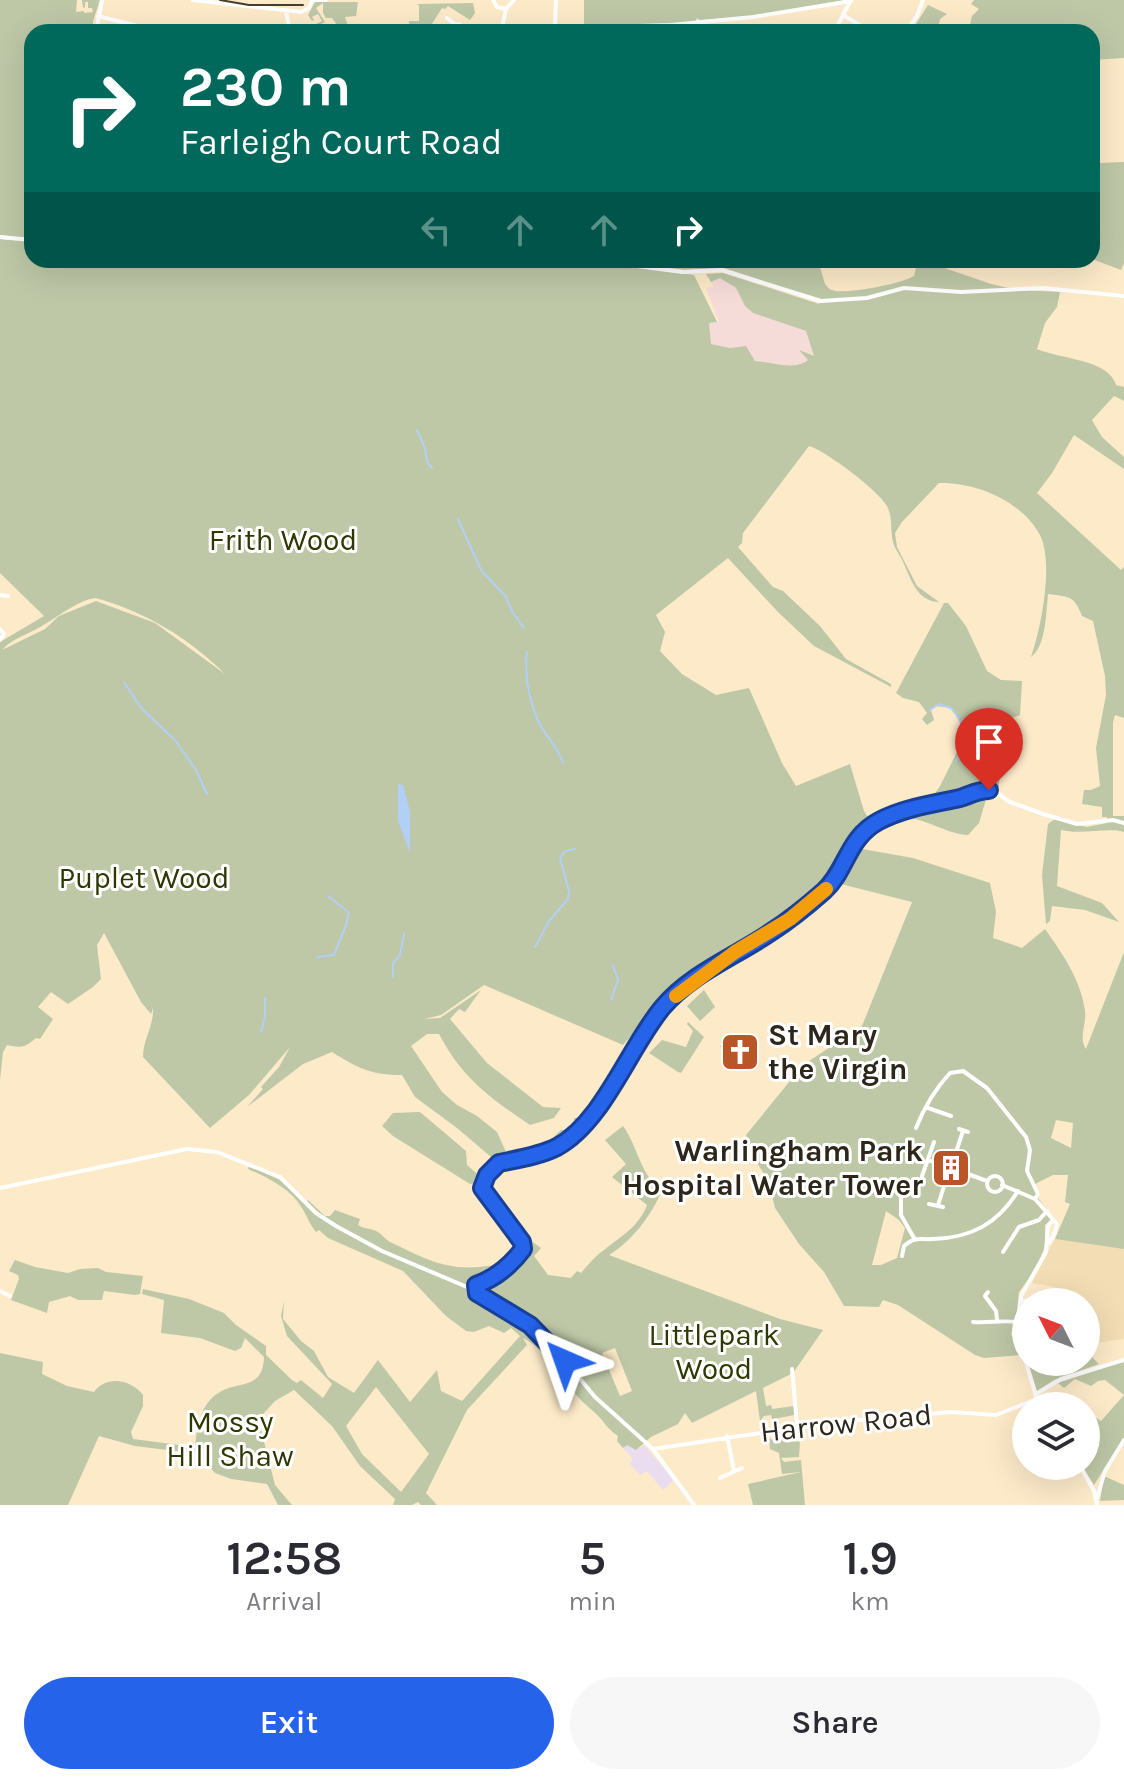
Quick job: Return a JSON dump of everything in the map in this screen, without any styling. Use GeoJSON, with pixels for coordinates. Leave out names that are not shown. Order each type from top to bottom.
{"type":"FeatureCollection","features":[{"type":"Feature","properties":{"kind":"street"},"geometry":{"type":"LineString","coordinates":[[97,24],[102,0]]}},
{"type":"Feature","properties":{"kind":"street"},"geometry":{"type":"LineString","coordinates":[[193,0],[304,12],[312,0],[326,0]]}},
{"type":"Feature","properties":{"kind":"street"},"geometry":{"type":"LineString","coordinates":[[493,0],[497,7],[506,9]]}},
{"type":"Feature","properties":{"kind":"street"},"geometry":{"type":"LineString","coordinates":[[503,24],[506,9],[514,0]]}},
{"type":"Feature","properties":{"kind":"street"},"geometry":{"type":"LineString","coordinates":[[555,24],[556,0]]}},
{"type":"Feature","properties":{"kind":"street"},"geometry":{"type":"LineString","coordinates":[[912,24],[923,0]]}},
{"type":"Feature","properties":{"kind":"street"},"geometry":{"type":"LineString","coordinates":[[838,24],[851,1]]}},
{"type":"Feature","properties":{"kind":"street"},"geometry":{"type":"LineString","coordinates":[[682,24],[747,18],[851,1]]}},
{"type":"Feature","properties":{"kind":"street"},"geometry":{"type":"LineString","coordinates":[[286,11],[288,24]]}},
{"type":"Feature","properties":{"kind":"street"},"geometry":{"type":"LineString","coordinates":[[843,15],[858,24]]}},
{"type":"Feature","properties":{"kind":"street"},"geometry":{"type":"LineString","coordinates":[[98,16],[130,24]]}},
{"type":"Feature","properties":{"kind":"street"},"geometry":{"type":"LineString","coordinates":[[447,18],[455,24]]}},
{"type":"Feature","properties":{"kind":"street"},"geometry":{"type":"LineString","coordinates":[[0,237],[24,239]]}},
{"type":"Feature","properties":{"kind":"street"},"geometry":{"type":"LineString","coordinates":[[652,268],[682,272],[722,270],[821,301],[867,298],[904,288],[961,292],[1043,288],[1124,296]]}},
{"type":"Feature","properties":{"kind":"street"},"geometry":{"type":"LineString","coordinates":[[0,595],[8,596]]}},
{"type":"Feature","properties":{"kind":"street"},"geometry":{"type":"LineString","coordinates":[[0,629],[4,634],[0,640]]}},
{"type":"Feature","properties":{"kind":"street"},"geometry":{"type":"LineString","coordinates":[[467,1287],[493,1277],[510,1265],[523,1249],[522,1242],[482,1188],[493,1168],[499,1163],[550,1150],[577,1131],[600,1104],[662,1008],[684,988],[735,952],[771,932],[814,899],[834,881],[844,856],[870,826],[883,819],[982,790],[1077,824],[1113,820],[1124,823]]}},
{"type":"Feature","properties":{"kind":"street"},"geometry":{"type":"LineString","coordinates":[[916,1128],[935,1089],[953,1071],[963,1071],[987,1088],[1026,1137],[1030,1150],[1027,1171],[1038,1194],[1035,1199]]}},
{"type":"Feature","properties":{"kind":"street"},"geometry":{"type":"LineString","coordinates":[[928,1108],[951,1116]]}},
{"type":"Feature","properties":{"kind":"street"},"geometry":{"type":"LineString","coordinates":[[953,1161],[963,1131]]}},
{"type":"Feature","properties":{"kind":"street"},"geometry":{"type":"LineString","coordinates":[[922,1176],[934,1142]]}},
{"type":"Feature","properties":{"kind":"street"},"geometry":{"type":"LineString","coordinates":[[0,1188],[194,1148],[210,1150],[280,1177],[316,1213],[363,1242],[467,1287],[542,1335],[595,1397],[653,1449],[694,1505]]}},
{"type":"Feature","properties":{"kind":"street"},"geometry":{"type":"LineString","coordinates":[[946,1159],[959,1163],[955,1177],[942,1172],[944,1166],[946,1159]]}},
{"type":"Feature","properties":{"kind":"street"},"geometry":{"type":"LineString","coordinates":[[928,1160],[944,1166]]}},
{"type":"Feature","properties":{"kind":"street"},"geometry":{"type":"LineString","coordinates":[[957,1170],[987,1181]]}},
{"type":"Feature","properties":{"kind":"street"},"geometry":{"type":"LineString","coordinates":[[929,1204],[940,1206],[948,1174]]}},
{"type":"Feature","properties":{"kind":"street"},"geometry":{"type":"LineString","coordinates":[[987,1181],[997,1176],[1002,1185],[1035,1199],[1052,1221],[1048,1226],[1047,1245],[1027,1288]]}},
{"type":"Feature","properties":{"kind":"street"},"geometry":{"type":"LineString","coordinates":[[987,1181],[987,1186],[993,1191],[1002,1185]]}},
{"type":"Feature","properties":{"kind":"street"},"geometry":{"type":"LineString","coordinates":[[902,1256],[904,1246],[914,1238],[958,1237],[994,1222],[1018,1191]]}},
{"type":"Feature","properties":{"kind":"street"},"geometry":{"type":"LineString","coordinates":[[901,1195],[901,1215],[914,1238]]}},
{"type":"Feature","properties":{"kind":"street"},"geometry":{"type":"LineString","coordinates":[[1003,1252],[1019,1227],[1039,1220],[1047,1211]]}},
{"type":"Feature","properties":{"kind":"street"},"geometry":{"type":"LineString","coordinates":[[476,1285],[477,1293]]}},
{"type":"Feature","properties":{"kind":"street"},"geometry":{"type":"LineString","coordinates":[[0,1291],[10,1296]]}},
{"type":"Feature","properties":{"kind":"street"},"geometry":{"type":"LineString","coordinates":[[984,1295],[996,1311],[997,1320]]}},
{"type":"Feature","properties":{"kind":"street"},"geometry":{"type":"LineString","coordinates":[[973,1322],[1012,1321]]}},
{"type":"Feature","properties":{"kind":"street","name":"Harrow Road"},"geometry":{"type":"LineString","coordinates":[[1042,1392],[1061,1379],[1124,1360]]}},
{"type":"Feature","properties":{"kind":"street"},"geometry":{"type":"LineString","coordinates":[[792,1369],[797,1425]]}},
{"type":"Feature","properties":{"kind":"street","name":"Harrow Road"},"geometry":{"type":"LineString","coordinates":[[653,1449],[797,1425],[925,1413],[996,1415],[1012,1407]]}},
{"type":"Feature","properties":{"kind":"street"},"geometry":{"type":"LineString","coordinates":[[729,1436],[734,1471]]}},
{"type":"Feature","properties":{"kind":"street"},"geometry":{"type":"LineString","coordinates":[[1097,1505],[1099,1482],[1124,1440]]}},
{"type":"Feature","properties":{"kind":"street"},"geometry":{"type":"LineString","coordinates":[[720,1478],[742,1468]]}},
{"type":"Feature","properties":{"kind":"street"},"geometry":{"type":"LineString","coordinates":[[1088,1480],[1097,1498]]}},
{"type":"Feature","properties":{"kind":"shaded area"},"geometry":{"type":"Polygon","coordinates":[[[720,278],[736,288],[745,306],[753,313],[806,331],[814,357],[806,356],[808,360],[803,364],[792,366],[755,361],[730,348],[711,344],[709,323],[719,321],[706,289],[713,286],[711,282],[720,278]]]}},
{"type":"Feature","properties":{"kind":"shaded area"},"geometry":{"type":"Polygon","coordinates":[[[1055,1239],[1124,1248],[1124,1339],[1100,1342],[1100,1288],[1055,1288],[1032,1283],[1055,1239]]]}},
{"type":"Feature","properties":{"kind":"shaded area"},"geometry":{"type":"Polygon","coordinates":[[[627,1444],[636,1450],[644,1445],[674,1480],[663,1490],[647,1471],[640,1475],[629,1463],[633,1459],[623,1448],[627,1444]]]}},
{"type":"Feature","properties":{"kind":"green space"},"geometry":{"type":"Polygon","coordinates":[[[0,0],[77,0],[76,12],[84,13],[93,12],[92,8],[88,8],[88,2],[83,8],[82,0],[100,0],[93,24],[24,24],[24,238],[0,235],[0,0]]]}},
{"type":"Feature","properties":{"kind":"green space"},"geometry":{"type":"Polygon","coordinates":[[[584,0],[847,0],[751,16],[697,18],[695,22],[584,24],[584,0]]]}},
{"type":"Feature","properties":{"kind":"green space"},"geometry":{"type":"Polygon","coordinates":[[[974,0],[1124,0],[1124,58],[1100,60],[1100,24],[970,24],[972,16],[979,9],[971,4],[974,0]]]}},
{"type":"Feature","properties":{"kind":"green space"},"geometry":{"type":"Polygon","coordinates":[[[315,2],[358,2],[356,16],[345,17],[347,24],[336,24],[332,18],[326,18],[323,3],[316,8],[325,22],[316,24],[322,21],[318,14],[312,17],[312,21],[308,15],[315,2]]]}},
{"type":"Feature","properties":{"kind":"green space"},"geometry":{"type":"Polygon","coordinates":[[[473,3],[475,13],[470,20],[448,6],[442,8],[432,24],[409,24],[409,21],[419,21],[419,5],[416,4],[473,3]]]}},
{"type":"Feature","properties":{"kind":"green space"},"geometry":{"type":"Polygon","coordinates":[[[928,5],[947,14],[939,24],[916,24],[928,5]]]}},
{"type":"Feature","properties":{"kind":"green space"},"geometry":{"type":"Polygon","coordinates":[[[1124,162],[1124,263],[1121,270],[1100,262],[1100,163],[1124,162]]]}},
{"type":"Feature","properties":{"kind":"green space"},"geometry":{"type":"Polygon","coordinates":[[[0,239],[24,241],[24,268],[639,268],[694,275],[717,322],[709,323],[711,344],[730,348],[746,346],[755,361],[790,365],[808,360],[799,350],[814,356],[806,331],[753,313],[745,306],[736,288],[720,278],[711,282],[706,274],[723,273],[819,304],[820,300],[724,268],[820,268],[825,284],[831,290],[843,291],[908,279],[914,276],[916,268],[945,268],[1018,290],[1060,292],[1057,307],[1045,323],[1037,349],[1094,365],[1111,376],[1116,385],[1124,387],[1124,401],[1114,396],[1092,420],[1102,437],[1124,457],[1124,469],[1074,435],[1037,493],[1121,570],[1124,567],[1124,718],[1115,715],[1113,722],[1113,816],[1124,816],[1124,832],[1061,830],[1057,886],[1102,903],[1119,922],[1085,910],[1052,906],[1050,921],[1046,924],[1042,875],[1048,824],[1055,819],[1087,827],[1107,823],[1107,817],[1102,817],[1102,807],[1082,804],[1084,790],[1100,786],[1096,748],[1106,695],[1093,621],[1082,616],[1070,598],[1048,594],[1042,638],[1031,657],[1039,630],[1046,579],[1040,535],[1022,512],[997,496],[968,486],[939,483],[895,533],[897,547],[917,586],[939,602],[932,601],[916,589],[909,577],[895,548],[889,510],[882,499],[839,463],[809,446],[743,533],[742,543],[738,547],[773,587],[783,591],[820,626],[846,659],[891,684],[891,687],[814,646],[728,558],[656,615],[665,632],[660,651],[682,674],[716,695],[749,688],[782,763],[796,786],[850,764],[870,821],[861,828],[818,891],[763,933],[737,946],[671,992],[623,1045],[484,985],[441,1015],[424,1019],[440,1018],[481,990],[465,1012],[459,1009],[450,1019],[487,1063],[543,1107],[561,1108],[554,1118],[530,1125],[502,1106],[467,1075],[439,1034],[427,1034],[411,1046],[442,1092],[497,1132],[507,1154],[548,1142],[561,1130],[570,1130],[575,1125],[574,1118],[589,1117],[567,1136],[537,1152],[497,1162],[415,1097],[402,1075],[365,1070],[332,1052],[303,1064],[247,1107],[279,1067],[290,1047],[249,1095],[210,1128],[143,1057],[153,1008],[151,1014],[141,1002],[104,933],[97,945],[101,979],[68,1004],[51,992],[38,1007],[53,1019],[40,1039],[22,1046],[7,1045],[3,1052],[0,1080],[0,642],[44,616],[0,573],[0,239]],[[95,598],[82,602],[2,650],[45,629],[59,616],[96,601],[155,623],[225,674],[165,627],[131,610],[95,598]]]}},
{"type":"Feature","properties":{"kind":"green space"},"geometry":{"type":"Polygon","coordinates":[[[669,268],[724,268],[686,270],[669,268]]]}},
{"type":"Feature","properties":{"kind":"green space"},"geometry":{"type":"Polygon","coordinates":[[[944,603],[948,603],[966,626],[987,671],[1001,680],[1022,681],[1020,715],[1004,721],[998,791],[993,797],[987,796],[979,823],[968,835],[914,819],[896,818],[895,814],[931,799],[962,742],[963,727],[952,708],[936,706],[931,710],[934,720],[927,725],[922,719],[927,713],[919,702],[896,693],[944,603]]]}},
{"type":"Feature","properties":{"kind":"green space"},"geometry":{"type":"Polygon","coordinates":[[[851,847],[913,858],[990,883],[996,912],[993,938],[1022,948],[1045,929],[1064,957],[1083,1000],[1083,1040],[1086,1049],[1124,952],[1124,1249],[1055,1239],[1070,1204],[1065,1202],[1068,1175],[1053,1175],[1035,1184],[1040,1194],[1038,1198],[1053,1218],[1045,1225],[1045,1246],[1036,1269],[1022,1288],[1012,1288],[1012,1356],[984,1358],[975,1355],[898,1305],[883,1300],[879,1307],[844,1306],[824,1272],[799,1244],[775,1208],[768,1180],[750,1152],[746,1135],[803,1065],[862,1026],[912,902],[829,881],[851,847]],[[1056,1120],[1051,1138],[1071,1148],[1073,1123],[1056,1120]],[[886,1211],[872,1265],[881,1265],[897,1258],[905,1228],[886,1211]]]}},
{"type":"Feature","properties":{"kind":"green space"},"geometry":{"type":"Polygon","coordinates":[[[704,990],[715,1007],[700,1021],[687,1006],[704,990]]]}},
{"type":"Feature","properties":{"kind":"green space"},"geometry":{"type":"Polygon","coordinates":[[[688,1022],[704,1037],[681,1073],[649,1053],[662,1040],[686,1047],[693,1031],[688,1022]]]}},
{"type":"Feature","properties":{"kind":"green space"},"geometry":{"type":"Polygon","coordinates":[[[736,1035],[757,1043],[741,1065],[738,1063],[752,1043],[739,1046],[734,1055],[737,1061],[720,1046],[736,1035]]]}},
{"type":"Feature","properties":{"kind":"green space"},"geometry":{"type":"Polygon","coordinates":[[[420,1112],[466,1151],[467,1165],[482,1178],[478,1183],[470,1184],[382,1126],[393,1113],[420,1112]]]}},
{"type":"Feature","properties":{"kind":"green space"},"geometry":{"type":"Polygon","coordinates":[[[623,1126],[644,1169],[662,1190],[640,1227],[609,1255],[780,1319],[823,1330],[793,1373],[763,1388],[766,1406],[771,1405],[772,1409],[794,1406],[794,1415],[774,1419],[780,1426],[774,1427],[771,1415],[764,1416],[760,1421],[756,1391],[692,1423],[685,1413],[678,1424],[651,1437],[636,1450],[627,1445],[623,1448],[617,1441],[618,1436],[578,1397],[547,1357],[523,1338],[527,1345],[467,1410],[426,1493],[437,1505],[421,1505],[418,1502],[393,1505],[395,1499],[360,1466],[332,1426],[294,1390],[275,1401],[264,1413],[260,1426],[275,1485],[292,1505],[278,1505],[267,1484],[231,1479],[215,1473],[199,1454],[135,1446],[99,1436],[68,1505],[0,1505],[0,1353],[43,1362],[42,1374],[67,1386],[94,1392],[112,1381],[132,1385],[143,1395],[143,1406],[131,1432],[133,1439],[195,1447],[204,1409],[213,1397],[249,1383],[259,1375],[264,1357],[245,1338],[241,1348],[235,1351],[200,1338],[161,1333],[164,1300],[142,1294],[143,1289],[189,1299],[224,1313],[266,1346],[266,1355],[292,1380],[297,1383],[301,1380],[323,1398],[332,1384],[287,1336],[281,1316],[284,1301],[283,1319],[314,1351],[328,1377],[354,1393],[378,1360],[410,1402],[437,1370],[441,1391],[462,1401],[520,1336],[511,1328],[504,1333],[489,1326],[474,1332],[466,1331],[446,1316],[403,1271],[328,1238],[319,1230],[316,1232],[296,1199],[284,1188],[248,1169],[249,1166],[280,1180],[325,1216],[330,1216],[335,1210],[360,1219],[358,1225],[433,1261],[466,1267],[503,1263],[514,1250],[519,1232],[541,1248],[534,1256],[548,1275],[571,1278],[577,1271],[581,1273],[629,1230],[647,1205],[612,1177],[626,1164],[605,1140],[623,1126]],[[615,1348],[602,1353],[620,1396],[632,1391],[615,1348]],[[376,1387],[346,1426],[362,1454],[401,1492],[429,1454],[376,1387]]]}},
{"type":"Feature","properties":{"kind":"green space"},"geometry":{"type":"Polygon","coordinates":[[[15,1260],[68,1273],[98,1268],[106,1272],[143,1276],[140,1294],[104,1291],[102,1300],[78,1300],[70,1296],[49,1302],[47,1313],[11,1300],[19,1279],[18,1275],[9,1271],[15,1260]]]}},
{"type":"Feature","properties":{"kind":"green space"},"geometry":{"type":"Polygon","coordinates":[[[1124,1361],[1124,1395],[1105,1380],[1091,1386],[1075,1379],[1064,1388],[1058,1383],[1079,1376],[1100,1376],[1100,1369],[1124,1361]]]}},
{"type":"Feature","properties":{"kind":"green space"},"geometry":{"type":"Polygon","coordinates":[[[1032,1376],[1065,1376],[1054,1380],[1037,1391],[1032,1376]]]}},
{"type":"Feature","properties":{"kind":"green space"},"geometry":{"type":"Polygon","coordinates":[[[1124,1395],[1124,1437],[1100,1475],[1100,1420],[1124,1395]]]}},
{"type":"Feature","properties":{"kind":"green space"},"geometry":{"type":"Polygon","coordinates":[[[769,1438],[800,1442],[799,1457],[781,1458],[784,1462],[801,1460],[805,1505],[753,1505],[748,1484],[801,1472],[782,1474],[779,1453],[770,1449],[769,1438]]]}},
{"type":"Feature","properties":{"kind":"green space"},"geometry":{"type":"Polygon","coordinates":[[[1104,1476],[1124,1485],[1124,1500],[1100,1501],[1104,1476]]]}},
{"type":"Feature","properties":{"kind":"water"},"geometry":{"type":"Polygon","coordinates":[[[398,784],[403,785],[410,812],[410,853],[398,821],[398,784]]]}},
{"type":"Feature","properties":{"kind":"waterway"},"geometry":{"type":"LineString","coordinates":[[417,430],[427,462],[432,468]]}},
{"type":"Feature","properties":{"kind":"waterway"},"geometry":{"type":"LineString","coordinates":[[458,519],[481,570],[506,597],[524,628]]}},
{"type":"Feature","properties":{"kind":"waterway"},"geometry":{"type":"LineString","coordinates":[[527,652],[527,679],[532,706],[563,763]]}},
{"type":"Feature","properties":{"kind":"waterway"},"geometry":{"type":"LineString","coordinates":[[124,682],[141,708],[175,740],[196,770],[207,794]]}},
{"type":"Feature","properties":{"kind":"waterway"},"geometry":{"type":"LineString","coordinates":[[930,710],[939,704],[951,708],[960,721],[964,740],[956,761]]}},
{"type":"Feature","properties":{"kind":"waterway"},"geometry":{"type":"LineString","coordinates":[[535,947],[549,921],[568,899],[569,891],[560,858],[565,851],[575,849]]}},
{"type":"Feature","properties":{"kind":"waterway"},"geometry":{"type":"LineString","coordinates":[[317,957],[334,955],[348,916],[348,912],[328,896]]}},
{"type":"Feature","properties":{"kind":"waterway"},"geometry":{"type":"LineString","coordinates":[[393,977],[393,963],[400,955],[404,933]]}},
{"type":"Feature","properties":{"kind":"waterway"},"geometry":{"type":"LineString","coordinates":[[611,1000],[618,980],[613,965]]}},
{"type":"Feature","properties":{"kind":"waterway"},"geometry":{"type":"LineString","coordinates":[[261,1032],[265,998]]}},
{"type":"Feature","properties":{"kind":"tram line"},"geometry":{"type":"LineString","coordinates":[[220,0],[249,5],[303,5]]}},
{"type":"Feature","properties":{"kind":"slow traffic"},"geometry":{"type":"LineString","coordinates":[[676,996],[735,952],[790,919],[826,889]]}},
{"type":"Feature","properties":{"kind":"place","name":"St Mary the Virgin"},"geometry":{"type":"Point","coordinates":[740,1052]}},
{"type":"Feature","properties":{"kind":"place","name":"Warlingham Park Hospital Water Tower"},"geometry":{"type":"Point","coordinates":[951,1168]}},
{"type":"Feature","properties":{"kind":"route"},"geometry":{"type":"LineString","coordinates":[[565,1361],[530,1325],[477,1293],[476,1285],[510,1265],[523,1249],[522,1242],[484,1192],[484,1180],[499,1163],[550,1150],[577,1131],[600,1104],[662,1008],[684,988],[790,919],[814,899],[834,881],[844,856],[870,826],[930,803],[989,790]]}},
{"type":"Feature","properties":{"kind":"park label","name":"Frith Wood"},"geometry":{"type":"Point","coordinates":[283,540]}},
{"type":"Feature","properties":{"kind":"park label","name":"Puplet Wood"},"geometry":{"type":"Point","coordinates":[144,878]}},
{"type":"Feature","properties":{"kind":"park label","name":"Littlepark Wood"},"geometry":{"type":"Point","coordinates":[714,1352]}},
{"type":"Feature","properties":{"kind":"park label","name":"Mossy Hill Shaw"},"geometry":{"type":"Point","coordinates":[230,1439]}}]}
